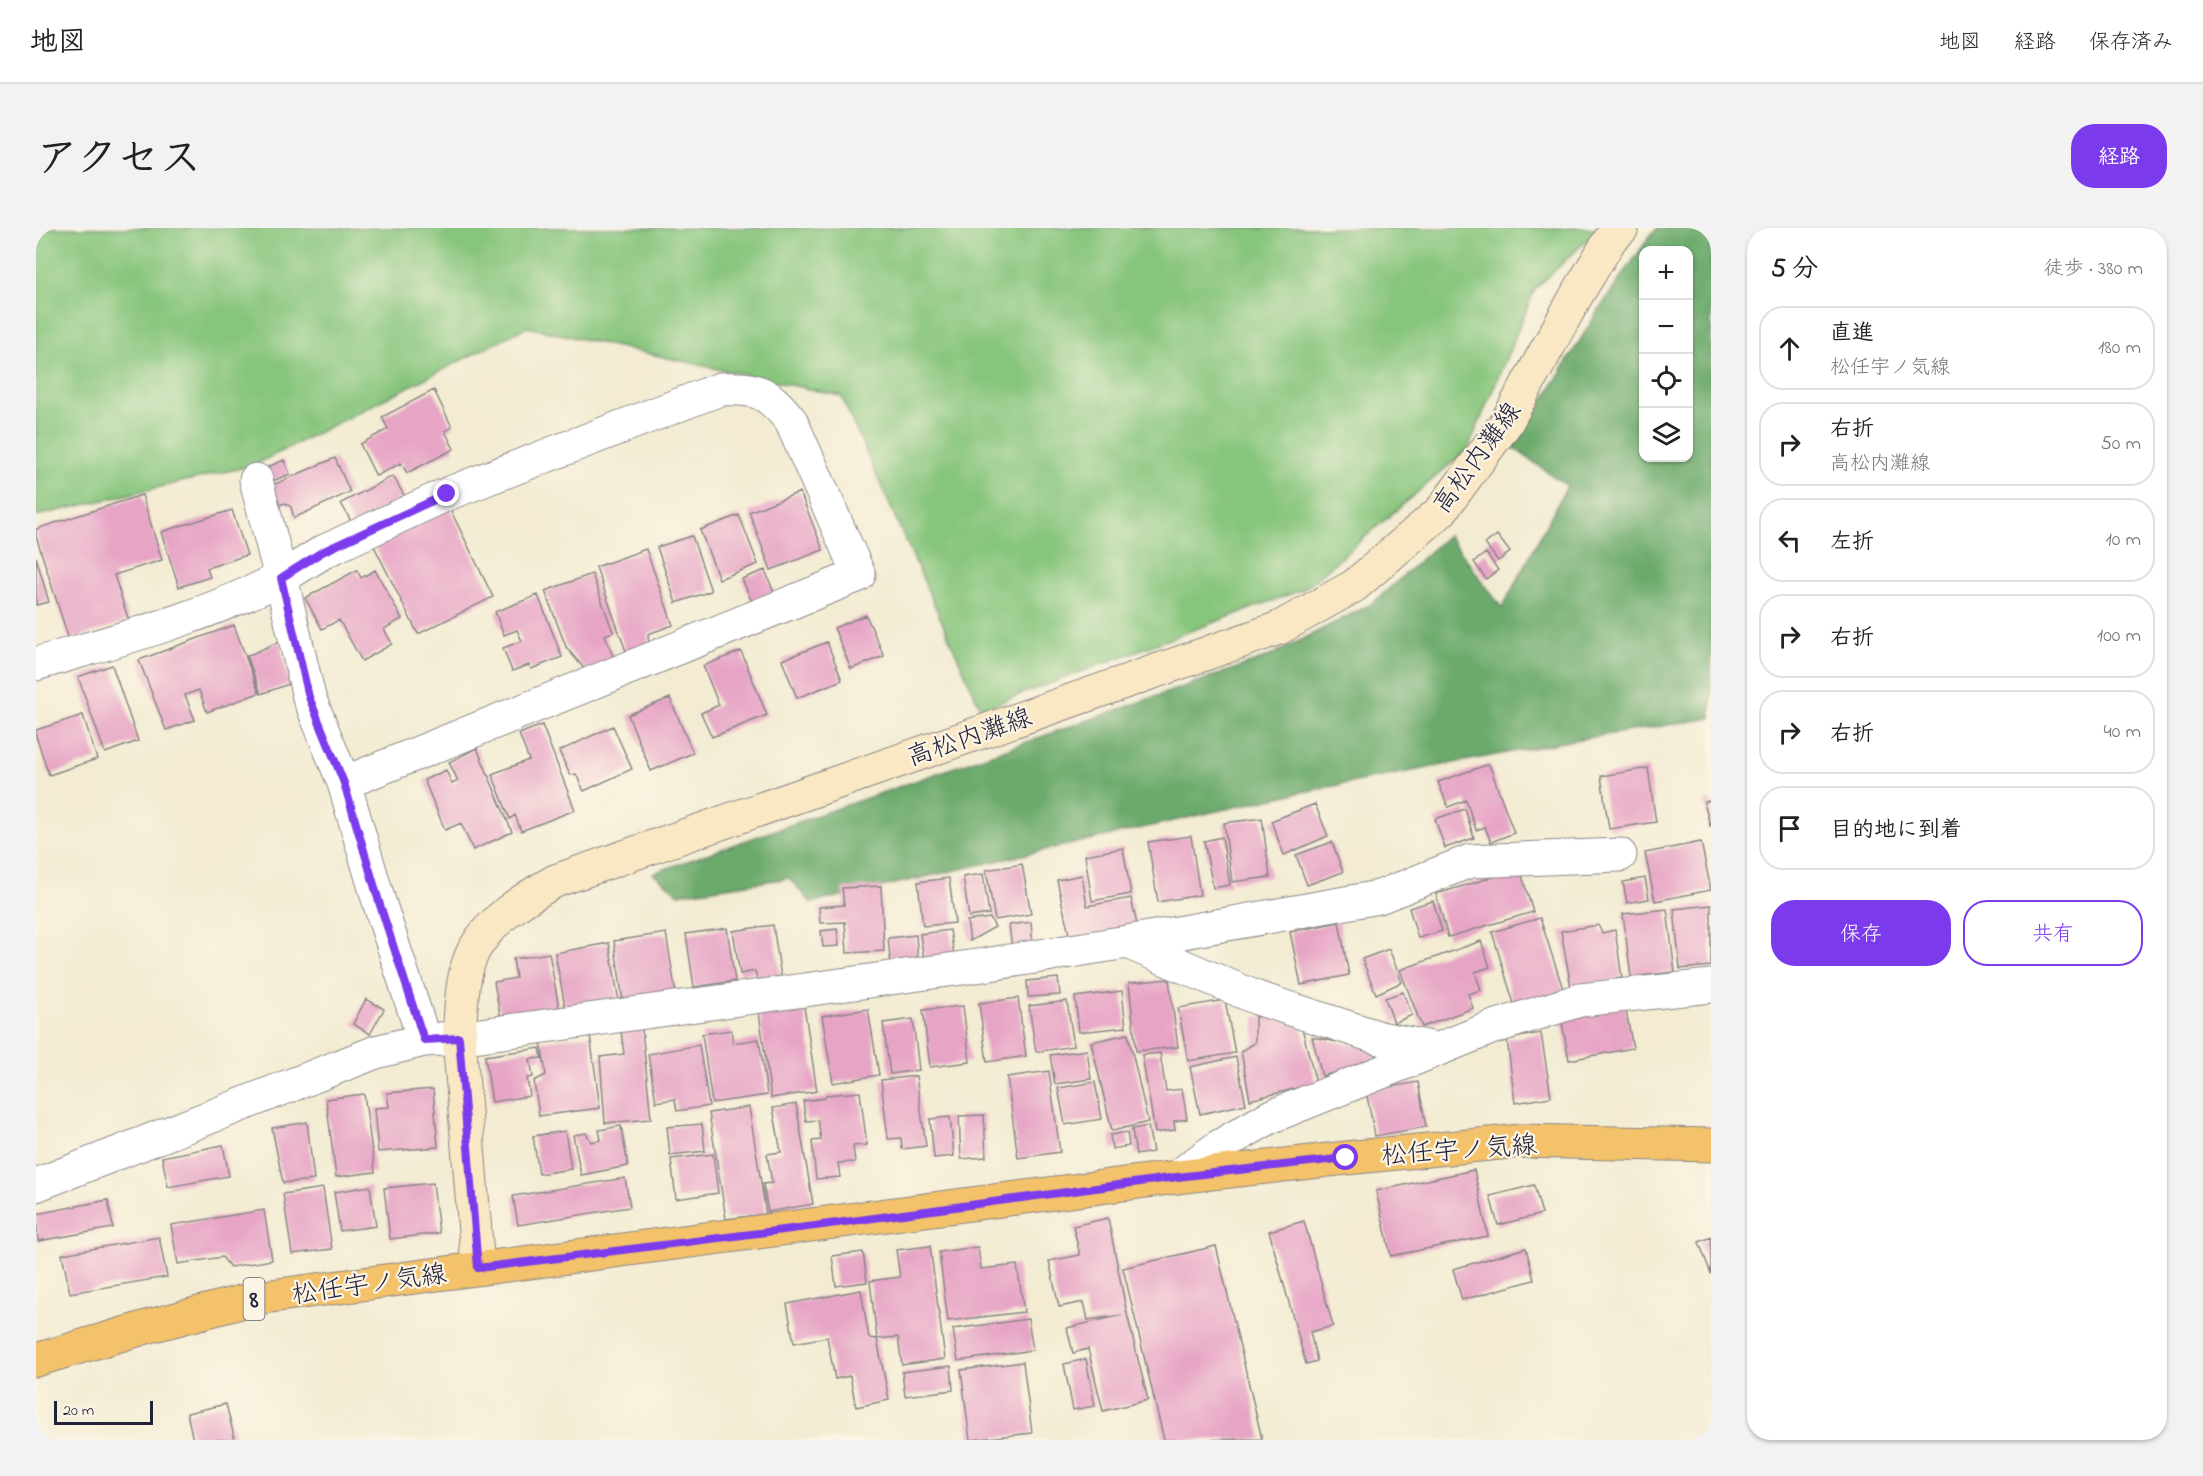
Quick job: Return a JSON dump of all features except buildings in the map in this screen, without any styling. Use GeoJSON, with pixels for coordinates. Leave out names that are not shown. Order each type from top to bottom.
{"type":"FeatureCollection","features":[{"type":"Feature","properties":{"kind":"main road","name":"高松内灘線"},"geometry":{"type":"LineString","coordinates":[[478,1268],[459,1038],[466,978],[474,951],[491,928],[514,907],[527,896],[555,881],[1279,628],[1354,586],[1442,511],[1506,423],[1575,298],[1611,238],[1622,228]]}},
{"type":"Feature","properties":{"kind":"main road","name":"松任宇ノ気線"},"geometry":{"type":"LineString","coordinates":[[36,1360],[150,1326],[256,1299],[1177,1177],[1520,1141],[1711,1145]]}},
{"type":"Feature","properties":{"kind":"street"},"geometry":{"type":"LineString","coordinates":[[36,664],[184,620],[243,598],[281,578],[322,552],[447,494],[720,389],[742,388],[765,394],[780,407],[791,422],[859,575],[344,783]]}},
{"type":"Feature","properties":{"kind":"street"},"geometry":{"type":"LineString","coordinates":[[256,480],[309,697],[344,783],[380,905],[424,1040]]}},
{"type":"Feature","properties":{"kind":"street"},"geometry":{"type":"LineString","coordinates":[[36,1185],[376,1052],[424,1040],[459,1038],[984,965],[1127,942],[1379,897],[1470,861],[1620,855]]}},
{"type":"Feature","properties":{"kind":"street"},"geometry":{"type":"LineString","coordinates":[[1127,942],[1257,998],[1380,1038],[1436,1049]]}},
{"type":"Feature","properties":{"kind":"street"},"geometry":{"type":"LineString","coordinates":[[1177,1177],[1218,1147],[1270,1117],[1491,1028],[1580,1000],[1711,986]]}},
{"type":"Feature","properties":{"kind":"green space"},"geometry":{"type":"Polygon","coordinates":[[[36,228],[1600,228],[1535,289],[1468,449],[1304,589],[981,709],[841,396],[527,327],[254,465],[36,516],[36,228]]]}},
{"type":"Feature","properties":{"kind":"green space"},"geometry":{"type":"Polygon","coordinates":[[[1658,228],[1711,228],[1711,718],[1574,740],[1297,793],[811,903],[789,878],[679,894],[653,873],[1268,657],[1373,603],[1448,535],[1502,608],[1567,486],[1514,448],[1598,311],[1639,252],[1639,462],[1693,462],[1693,246],[1643,246],[1658,228]]]}},
{"type":"Feature","properties":{"kind":"route"},"geometry":{"type":"LineString","coordinates":[[447,494],[322,552],[281,578],[309,697],[344,783],[380,905],[424,1040],[459,1038],[478,1268],[815,1226],[1177,1177],[1346,1158]]}}]}
